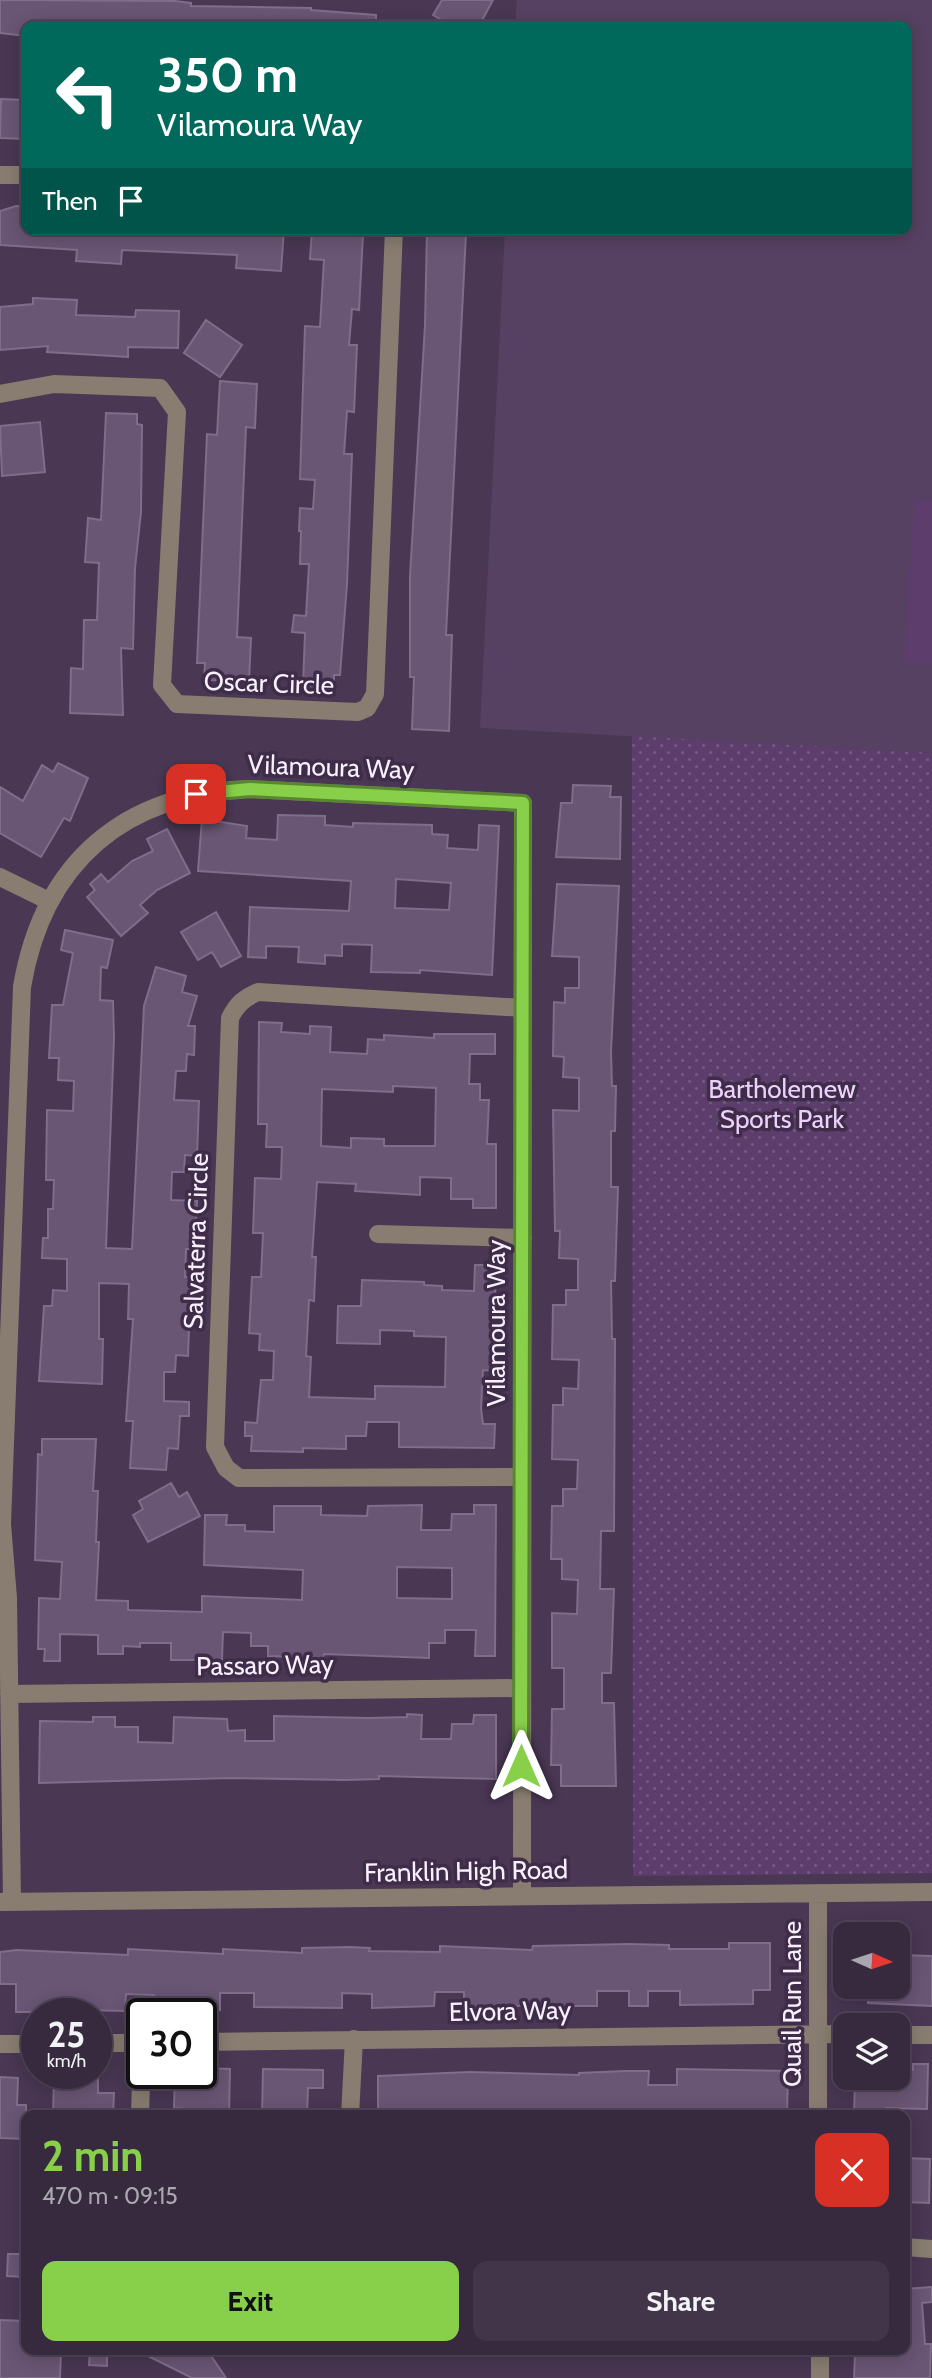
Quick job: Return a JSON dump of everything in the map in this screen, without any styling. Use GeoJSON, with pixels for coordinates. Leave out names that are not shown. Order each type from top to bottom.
{"type":"FeatureCollection","features":[{"type":"Feature","properties":{"kind":"street"},"geometry":{"type":"LineString","coordinates":[[0,175],[21,175]]}},
{"type":"Feature","properties":{"kind":"street","name":"Oscar Circle"},"geometry":{"type":"LineString","coordinates":[[0,394],[54,384],[160,388],[174,404],[177,412],[162,685],[177,704],[358,712],[367,708],[375,694],[394,235]]}},
{"type":"Feature","properties":{"kind":"street","name":"Vilamoura Way"},"geometry":{"type":"LineString","coordinates":[[6,1902],[8,1598],[1,1524],[22,987],[28,953],[48,901],[76,861],[103,836],[144,810],[178,797],[213,790],[250,789],[523,803],[520,1688],[522,1896]]}},
{"type":"Feature","properties":{"kind":"street"},"geometry":{"type":"LineString","coordinates":[[0,877],[48,901]]}},
{"type":"Feature","properties":{"kind":"street","name":"Salvaterra Circle"},"geometry":{"type":"LineString","coordinates":[[522,1477],[239,1478],[226,1468],[215,1447],[230,1018],[236,1007],[245,997],[258,992],[523,1009]]}},
{"type":"Feature","properties":{"kind":"street"},"geometry":{"type":"LineString","coordinates":[[0,1077],[19,1078]]}},
{"type":"Feature","properties":{"kind":"street"},"geometry":{"type":"LineString","coordinates":[[378,1234],[523,1238]]}},
{"type":"Feature","properties":{"kind":"street","name":"Passaro Way"},"geometry":{"type":"LineString","coordinates":[[9,1694],[520,1688]]}},
{"type":"Feature","properties":{"kind":"street","name":"Franklin High Road"},"geometry":{"type":"LineString","coordinates":[[6,1902],[932,1892]]}},
{"type":"Feature","properties":{"kind":"street","name":"Quail Run Lane"},"geometry":{"type":"LineString","coordinates":[[818,1893],[818,2110]]}},
{"type":"Feature","properties":{"kind":"street","name":"Elvora Way"},"geometry":{"type":"LineString","coordinates":[[217,2042],[833,2034]]}},
{"type":"Feature","properties":{"kind":"street"},"geometry":{"type":"LineString","coordinates":[[910,2035],[932,2035]]}},
{"type":"Feature","properties":{"kind":"street"},"geometry":{"type":"LineString","coordinates":[[351,2110],[354,2039]]}},
{"type":"Feature","properties":{"kind":"street"},"geometry":{"type":"LineString","coordinates":[[0,2044],[21,2044]]}},
{"type":"Feature","properties":{"kind":"street"},"geometry":{"type":"LineString","coordinates":[[139,2110],[140,2089]]}},
{"type":"Feature","properties":{"kind":"street"},"geometry":{"type":"LineString","coordinates":[[910,2247],[932,2249]]}},
{"type":"Feature","properties":{"kind":"street"},"geometry":{"type":"LineString","coordinates":[[820,2355],[820,2378]]}},
{"type":"Feature","properties":{"kind":"shaded area"},"geometry":{"type":"Polygon","coordinates":[[[517,0],[932,0],[932,753],[480,728],[505,235],[912,235],[912,21],[515,21],[517,0]]]}},
{"type":"Feature","properties":{"kind":"green space"},"geometry":{"type":"Polygon","coordinates":[[[914,499],[932,500],[932,664],[905,663],[914,499]]]}},
{"type":"Feature","properties":{"kind":"green space","name":"Bartholemew Sports Park"},"geometry":{"type":"Polygon","coordinates":[[[632,736],[932,753],[932,1873],[633,1876],[632,736]]]}},
{"type":"Feature","properties":{"kind":"building"},"geometry":{"type":"Polygon","coordinates":[[[0,0],[175,1],[191,3],[191,6],[311,8],[376,15],[376,21],[21,21],[21,35],[0,33],[0,0]]]}},
{"type":"Feature","properties":{"kind":"building"},"geometry":{"type":"Polygon","coordinates":[[[442,0],[493,0],[482,21],[443,21],[433,15],[442,0]]]}},
{"type":"Feature","properties":{"kind":"building"},"geometry":{"type":"Polygon","coordinates":[[[1,99],[21,100],[21,139],[0,138],[1,99]]]}},
{"type":"Feature","properties":{"kind":"building"},"geometry":{"type":"Polygon","coordinates":[[[21,206],[21,235],[284,235],[281,271],[236,268],[237,255],[122,250],[121,264],[76,261],[77,250],[0,245],[0,211],[21,206]]]}},
{"type":"Feature","properties":{"kind":"building"},"geometry":{"type":"Polygon","coordinates":[[[312,235],[363,235],[359,310],[352,309],[349,345],[357,345],[354,412],[347,411],[344,454],[352,454],[347,584],[340,675],[334,675],[334,687],[303,686],[305,633],[292,632],[294,615],[306,616],[309,564],[300,564],[300,508],[313,509],[315,480],[300,479],[305,326],[320,327],[324,260],[310,259],[312,235]]]}},
{"type":"Feature","properties":{"kind":"building"},"geometry":{"type":"Polygon","coordinates":[[[427,235],[466,235],[446,635],[452,635],[449,731],[412,729],[414,677],[410,677],[410,576],[425,325],[427,235]]]}},
{"type":"Feature","properties":{"kind":"building"},"geometry":{"type":"Polygon","coordinates":[[[33,298],[77,300],[76,315],[135,317],[136,310],[179,311],[178,348],[128,347],[128,357],[47,352],[48,346],[0,350],[0,307],[33,304],[33,298]]]}},
{"type":"Feature","properties":{"kind":"building"},"geometry":{"type":"Polygon","coordinates":[[[206,320],[242,345],[220,377],[184,353],[206,320]]]}},
{"type":"Feature","properties":{"kind":"building"},"geometry":{"type":"Polygon","coordinates":[[[220,381],[257,384],[255,428],[246,427],[237,637],[251,638],[249,681],[204,680],[205,663],[197,663],[207,434],[217,435],[220,381]]]}},
{"type":"Feature","properties":{"kind":"building"},"geometry":{"type":"Polygon","coordinates":[[[106,413],[137,414],[137,424],[142,425],[141,512],[135,568],[133,649],[121,648],[123,715],[70,713],[71,668],[83,669],[84,620],[97,620],[99,563],[85,562],[88,518],[101,520],[106,413]]]}},
{"type":"Feature","properties":{"kind":"building"},"geometry":{"type":"Polygon","coordinates":[[[40,422],[45,472],[2,476],[0,426],[40,422]]]}},
{"type":"Feature","properties":{"kind":"building"},"geometry":{"type":"Polygon","coordinates":[[[58,763],[88,778],[70,821],[64,818],[41,857],[0,833],[0,787],[23,801],[42,765],[53,772],[58,763]]]}},
{"type":"Feature","properties":{"kind":"building"},"geometry":{"type":"Polygon","coordinates":[[[573,785],[611,786],[610,797],[621,797],[620,859],[556,857],[561,803],[572,803],[573,785]]]}},
{"type":"Feature","properties":{"kind":"building"},"geometry":{"type":"Polygon","coordinates":[[[278,815],[325,816],[325,825],[353,827],[353,823],[432,825],[432,834],[448,835],[447,848],[478,850],[479,825],[499,826],[492,975],[420,970],[420,973],[371,972],[372,945],[342,944],[342,956],[325,955],[325,964],[298,962],[299,947],[266,946],[266,958],[248,957],[250,907],[349,911],[351,881],[198,871],[202,819],[247,826],[246,838],[277,840],[278,815]],[[396,879],[395,908],[449,910],[451,883],[396,879]]]}},
{"type":"Feature","properties":{"kind":"building"},"geometry":{"type":"Polygon","coordinates":[[[167,829],[190,873],[157,890],[140,905],[148,913],[121,936],[87,897],[95,890],[90,884],[101,874],[108,882],[132,861],[153,851],[147,839],[167,829]]]}},
{"type":"Feature","properties":{"kind":"building"},"geometry":{"type":"Polygon","coordinates":[[[557,884],[619,886],[611,1052],[612,1086],[616,1086],[615,1131],[611,1131],[611,1187],[618,1187],[615,1281],[611,1281],[612,1339],[615,1339],[614,1531],[601,1531],[600,1589],[614,1589],[611,1673],[602,1673],[602,1703],[614,1703],[616,1786],[561,1786],[561,1765],[551,1765],[552,1709],[564,1709],[564,1668],[552,1668],[552,1613],[577,1614],[578,1580],[562,1579],[562,1559],[551,1559],[552,1506],[563,1506],[563,1489],[577,1489],[578,1460],[552,1459],[553,1405],[563,1405],[563,1388],[578,1389],[579,1360],[552,1359],[553,1305],[566,1305],[566,1290],[578,1290],[578,1259],[559,1258],[560,1231],[555,1231],[553,1110],[579,1111],[579,1078],[563,1077],[564,1057],[553,1056],[554,1002],[565,1003],[565,988],[579,988],[579,957],[552,956],[557,884]]]}},
{"type":"Feature","properties":{"kind":"building"},"geometry":{"type":"Polygon","coordinates":[[[216,912],[241,956],[221,967],[212,952],[198,960],[181,932],[216,912]]]}},
{"type":"Feature","properties":{"kind":"building"},"geometry":{"type":"Polygon","coordinates":[[[65,930],[113,940],[107,968],[101,967],[100,1000],[113,1001],[114,1038],[106,1248],[132,1249],[144,1006],[156,967],[186,976],[182,992],[197,996],[188,1026],[195,1026],[194,1055],[187,1054],[186,1071],[176,1071],[174,1100],[199,1101],[197,1156],[185,1155],[184,1172],[172,1172],[171,1200],[197,1201],[195,1249],[186,1249],[185,1277],[191,1277],[188,1356],[176,1355],[175,1372],[164,1372],[164,1401],[189,1402],[189,1416],[180,1416],[178,1449],[168,1448],[166,1470],[130,1468],[133,1421],[126,1421],[133,1319],[128,1319],[129,1284],[99,1283],[99,1339],[103,1339],[102,1384],[39,1381],[44,1306],[52,1306],[53,1290],[67,1291],[67,1259],[42,1258],[43,1238],[48,1238],[48,1209],[53,1209],[54,1180],[46,1180],[47,1110],[73,1111],[74,1081],[58,1080],[59,1058],[49,1058],[52,1005],[63,1005],[73,953],[61,950],[65,930]]]}},
{"type":"Feature","properties":{"kind":"building"},"geometry":{"type":"Polygon","coordinates":[[[259,1022],[282,1023],[281,1032],[310,1034],[310,1026],[331,1027],[330,1052],[367,1054],[368,1039],[384,1040],[384,1035],[434,1038],[434,1034],[495,1034],[495,1054],[470,1054],[469,1084],[480,1084],[480,1100],[489,1100],[487,1144],[496,1144],[496,1208],[473,1208],[473,1199],[451,1199],[451,1178],[420,1177],[420,1195],[355,1191],[356,1184],[317,1182],[312,1257],[316,1257],[314,1301],[309,1300],[306,1356],[311,1357],[309,1397],[375,1399],[375,1386],[445,1387],[446,1337],[414,1336],[414,1331],[380,1330],[380,1344],[337,1343],[338,1306],[361,1306],[362,1280],[424,1282],[424,1285],[442,1286],[442,1290],[474,1291],[475,1265],[496,1265],[493,1371],[483,1370],[481,1408],[483,1424],[495,1424],[494,1448],[399,1447],[399,1422],[367,1422],[366,1436],[346,1436],[346,1449],[251,1451],[252,1436],[245,1436],[245,1422],[257,1423],[261,1380],[273,1380],[274,1351],[259,1350],[260,1334],[249,1333],[252,1277],[261,1277],[263,1233],[253,1233],[255,1178],[281,1179],[282,1147],[266,1147],[267,1124],[258,1124],[259,1022]],[[393,1086],[393,1092],[322,1089],[321,1146],[351,1148],[351,1138],[384,1139],[384,1146],[435,1146],[436,1088],[393,1086]]]}},
{"type":"Feature","properties":{"kind":"building"},"geometry":{"type":"Polygon","coordinates":[[[42,1439],[96,1439],[93,1491],[98,1491],[96,1542],[99,1542],[96,1600],[128,1601],[128,1610],[202,1612],[202,1596],[302,1600],[303,1570],[204,1565],[205,1515],[227,1515],[226,1525],[245,1525],[245,1531],[274,1532],[274,1506],[321,1506],[321,1515],[367,1516],[368,1506],[422,1505],[421,1530],[451,1530],[452,1514],[474,1514],[474,1505],[496,1505],[495,1656],[475,1656],[476,1630],[445,1630],[445,1643],[429,1643],[429,1658],[324,1654],[323,1658],[268,1656],[268,1646],[251,1646],[251,1633],[223,1632],[222,1660],[171,1660],[171,1643],[140,1643],[140,1647],[123,1646],[123,1654],[98,1654],[98,1635],[60,1634],[60,1661],[44,1661],[45,1649],[38,1649],[39,1598],[60,1599],[62,1562],[35,1560],[38,1454],[42,1455],[42,1439]],[[397,1567],[397,1598],[452,1599],[452,1568],[397,1567]]]}},
{"type":"Feature","properties":{"kind":"building"},"geometry":{"type":"Polygon","coordinates":[[[171,1483],[179,1497],[187,1492],[200,1516],[148,1542],[133,1515],[143,1509],[139,1501],[171,1483]]]}},
{"type":"Feature","properties":{"kind":"building"},"geometry":{"type":"Polygon","coordinates":[[[407,1714],[422,1715],[421,1739],[451,1739],[452,1724],[473,1724],[474,1715],[496,1715],[496,1779],[379,1776],[379,1779],[345,1780],[233,1778],[39,1783],[40,1721],[93,1722],[93,1717],[115,1717],[115,1727],[138,1727],[138,1742],[173,1743],[174,1717],[227,1719],[228,1731],[245,1730],[245,1741],[274,1741],[274,1716],[368,1718],[407,1717],[407,1714]]]}},
{"type":"Feature","properties":{"kind":"building"},"geometry":{"type":"Polygon","coordinates":[[[729,1943],[770,1943],[770,1990],[753,1990],[753,2004],[680,2005],[680,1991],[648,1991],[648,2006],[629,2006],[629,1991],[597,1991],[597,2006],[573,2006],[573,2009],[505,2005],[464,2008],[464,1992],[435,1992],[434,2006],[372,2008],[372,1994],[342,1993],[342,2008],[254,2007],[254,1993],[220,1993],[220,2010],[217,2010],[217,1998],[154,1998],[154,1995],[126,1994],[125,2011],[112,2011],[112,1998],[21,1998],[21,2012],[16,2012],[16,1984],[0,1984],[0,1952],[17,1950],[128,1955],[128,1949],[223,1954],[223,1949],[302,1953],[302,1948],[349,1947],[370,1948],[369,1951],[440,1952],[440,1946],[532,1950],[533,1946],[629,1944],[669,1945],[669,1949],[729,1949],[729,1943]]]}},
{"type":"Feature","properties":{"kind":"building"},"geometry":{"type":"Polygon","coordinates":[[[910,1955],[932,1956],[932,2006],[868,2003],[868,1999],[910,1999],[910,1955]]]}},
{"type":"Feature","properties":{"kind":"building"},"geometry":{"type":"Polygon","coordinates":[[[913,2064],[928,2064],[927,2109],[854,2110],[855,2090],[910,2090],[910,2070],[913,2070],[913,2064]]]}},
{"type":"Feature","properties":{"kind":"building"},"geometry":{"type":"Polygon","coordinates":[[[217,2069],[230,2069],[229,2110],[174,2108],[175,2089],[217,2089],[217,2069]]]}},
{"type":"Feature","properties":{"kind":"building"},"geometry":{"type":"Polygon","coordinates":[[[263,2069],[323,2070],[323,2088],[308,2088],[307,2110],[262,2110],[263,2069]]]}},
{"type":"Feature","properties":{"kind":"building"},"geometry":{"type":"Polygon","coordinates":[[[677,2069],[788,2071],[787,2110],[378,2110],[378,2076],[469,2072],[579,2075],[649,2071],[648,2085],[677,2085],[677,2069]]]}},
{"type":"Feature","properties":{"kind":"building"},"geometry":{"type":"Polygon","coordinates":[[[0,2077],[18,2078],[17,2105],[26,2105],[26,2110],[21,2110],[21,2139],[0,2138],[0,2077]]]}},
{"type":"Feature","properties":{"kind":"building"},"geometry":{"type":"Polygon","coordinates":[[[54,2089],[98,2089],[98,2093],[114,2093],[113,2110],[53,2110],[54,2089]]]}},
{"type":"Feature","properties":{"kind":"building"},"geometry":{"type":"Polygon","coordinates":[[[910,2158],[930,2159],[929,2203],[910,2202],[910,2158]]]}},
{"type":"Feature","properties":{"kind":"building"},"geometry":{"type":"Polygon","coordinates":[[[8,2254],[21,2254],[21,2277],[7,2276],[8,2254]]]}},
{"type":"Feature","properties":{"kind":"building"},"geometry":{"type":"Polygon","coordinates":[[[932,2287],[932,2302],[922,2303],[925,2344],[931,2344],[930,2378],[854,2378],[855,2355],[910,2355],[910,2289],[932,2287]]]}},
{"type":"Feature","properties":{"kind":"building"},"geometry":{"type":"Polygon","coordinates":[[[0,2320],[21,2321],[21,2355],[61,2355],[60,2378],[0,2378],[0,2320]]]}},
{"type":"Feature","properties":{"kind":"building"},"geometry":{"type":"Polygon","coordinates":[[[90,2355],[107,2355],[107,2366],[89,2365],[90,2355]]]}},
{"type":"Feature","properties":{"kind":"building"},"geometry":{"type":"Polygon","coordinates":[[[146,2355],[210,2355],[226,2378],[192,2378],[146,2355]]]}},
{"type":"Feature","properties":{"kind":"route"},"geometry":{"type":"LineString","coordinates":[[196,794],[213,790],[250,789],[523,803],[521,1766]]}}]}
